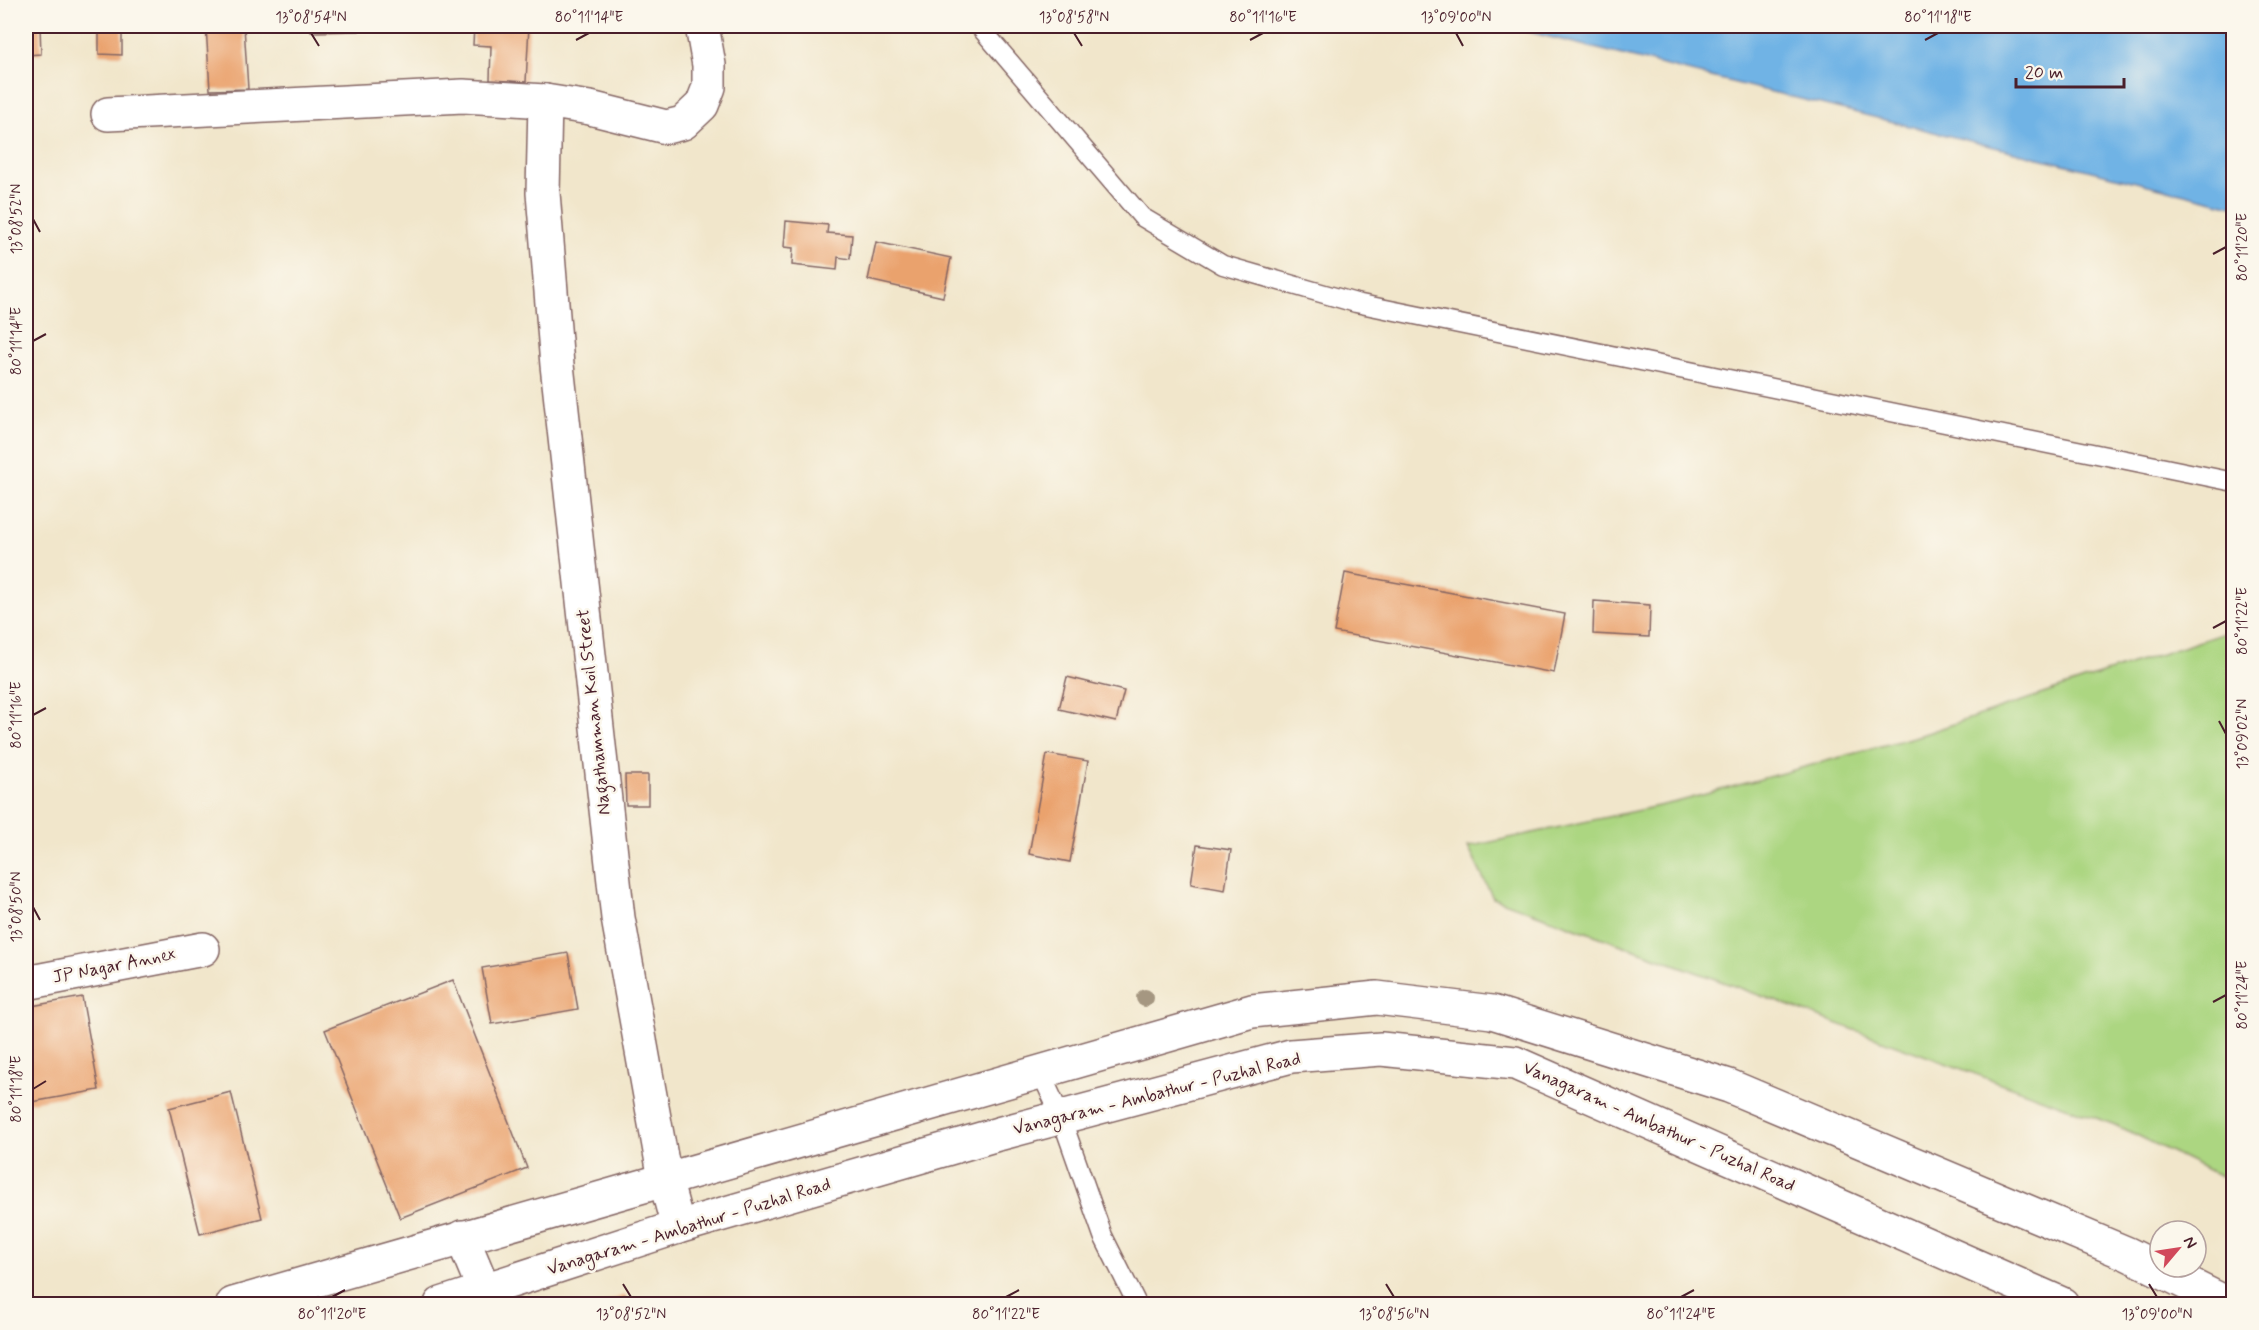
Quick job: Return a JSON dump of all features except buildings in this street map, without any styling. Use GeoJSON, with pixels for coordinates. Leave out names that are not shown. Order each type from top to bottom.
{"type":"FeatureCollection","features":[{"type":"Feature","properties":{"kind":"main road"},"geometry":{"type":"LineString","coordinates":[[108,114],[463,96],[545,101],[590,108],[666,127],[683,123],[702,105],[709,87],[709,65],[702,26]]}},
{"type":"Feature","properties":{"kind":"main road","name":"Nagathamman Koil Street"},"geometry":{"type":"LineString","coordinates":[[545,101],[543,193],[557,365],[618,918],[665,1179],[678,1227]]}},
{"type":"Feature","properties":{"kind":"main road","name":"JP Nagar Annex"},"geometry":{"type":"LineString","coordinates":[[26,983],[203,949]]}},
{"type":"Feature","properties":{"kind":"main road"},"geometry":{"type":"LineString","coordinates":[[233,1305],[1252,1011],[1377,998],[1492,1012],[1729,1086],[2128,1254],[2229,1305]]}},
{"type":"Feature","properties":{"kind":"main road","name":"Vanagaram - Ambathur - Puzhal Road"},"geometry":{"type":"LineString","coordinates":[[441,1305],[487,1298],[678,1227],[1061,1118],[1291,1056],[1381,1050],[1515,1063],[2062,1305]]}},
{"type":"Feature","properties":{"kind":"main road"},"geometry":{"type":"LineString","coordinates":[[462,1238],[487,1298]]}},
{"type":"Feature","properties":{"kind":"lane"},"geometry":{"type":"LineString","coordinates":[[979,26],[1142,217],[1223,265],[1356,303],[2234,482]]}},
{"type":"Feature","properties":{"kind":"lane"},"geometry":{"type":"LineString","coordinates":[[1040,1071],[1061,1118],[1103,1236],[1137,1305]]}},
{"type":"Feature","properties":{"kind":"green space"},"geometry":{"type":"Polygon","coordinates":[[[2233,630],[2233,1182],[2118,1126],[1493,898],[1468,847],[1677,802],[1921,735],[2233,630]]]}},
{"type":"Feature","properties":{"kind":"water"},"geometry":{"type":"Polygon","coordinates":[[[1505,26],[2233,26],[2233,206],[1505,26]]]}}]}
